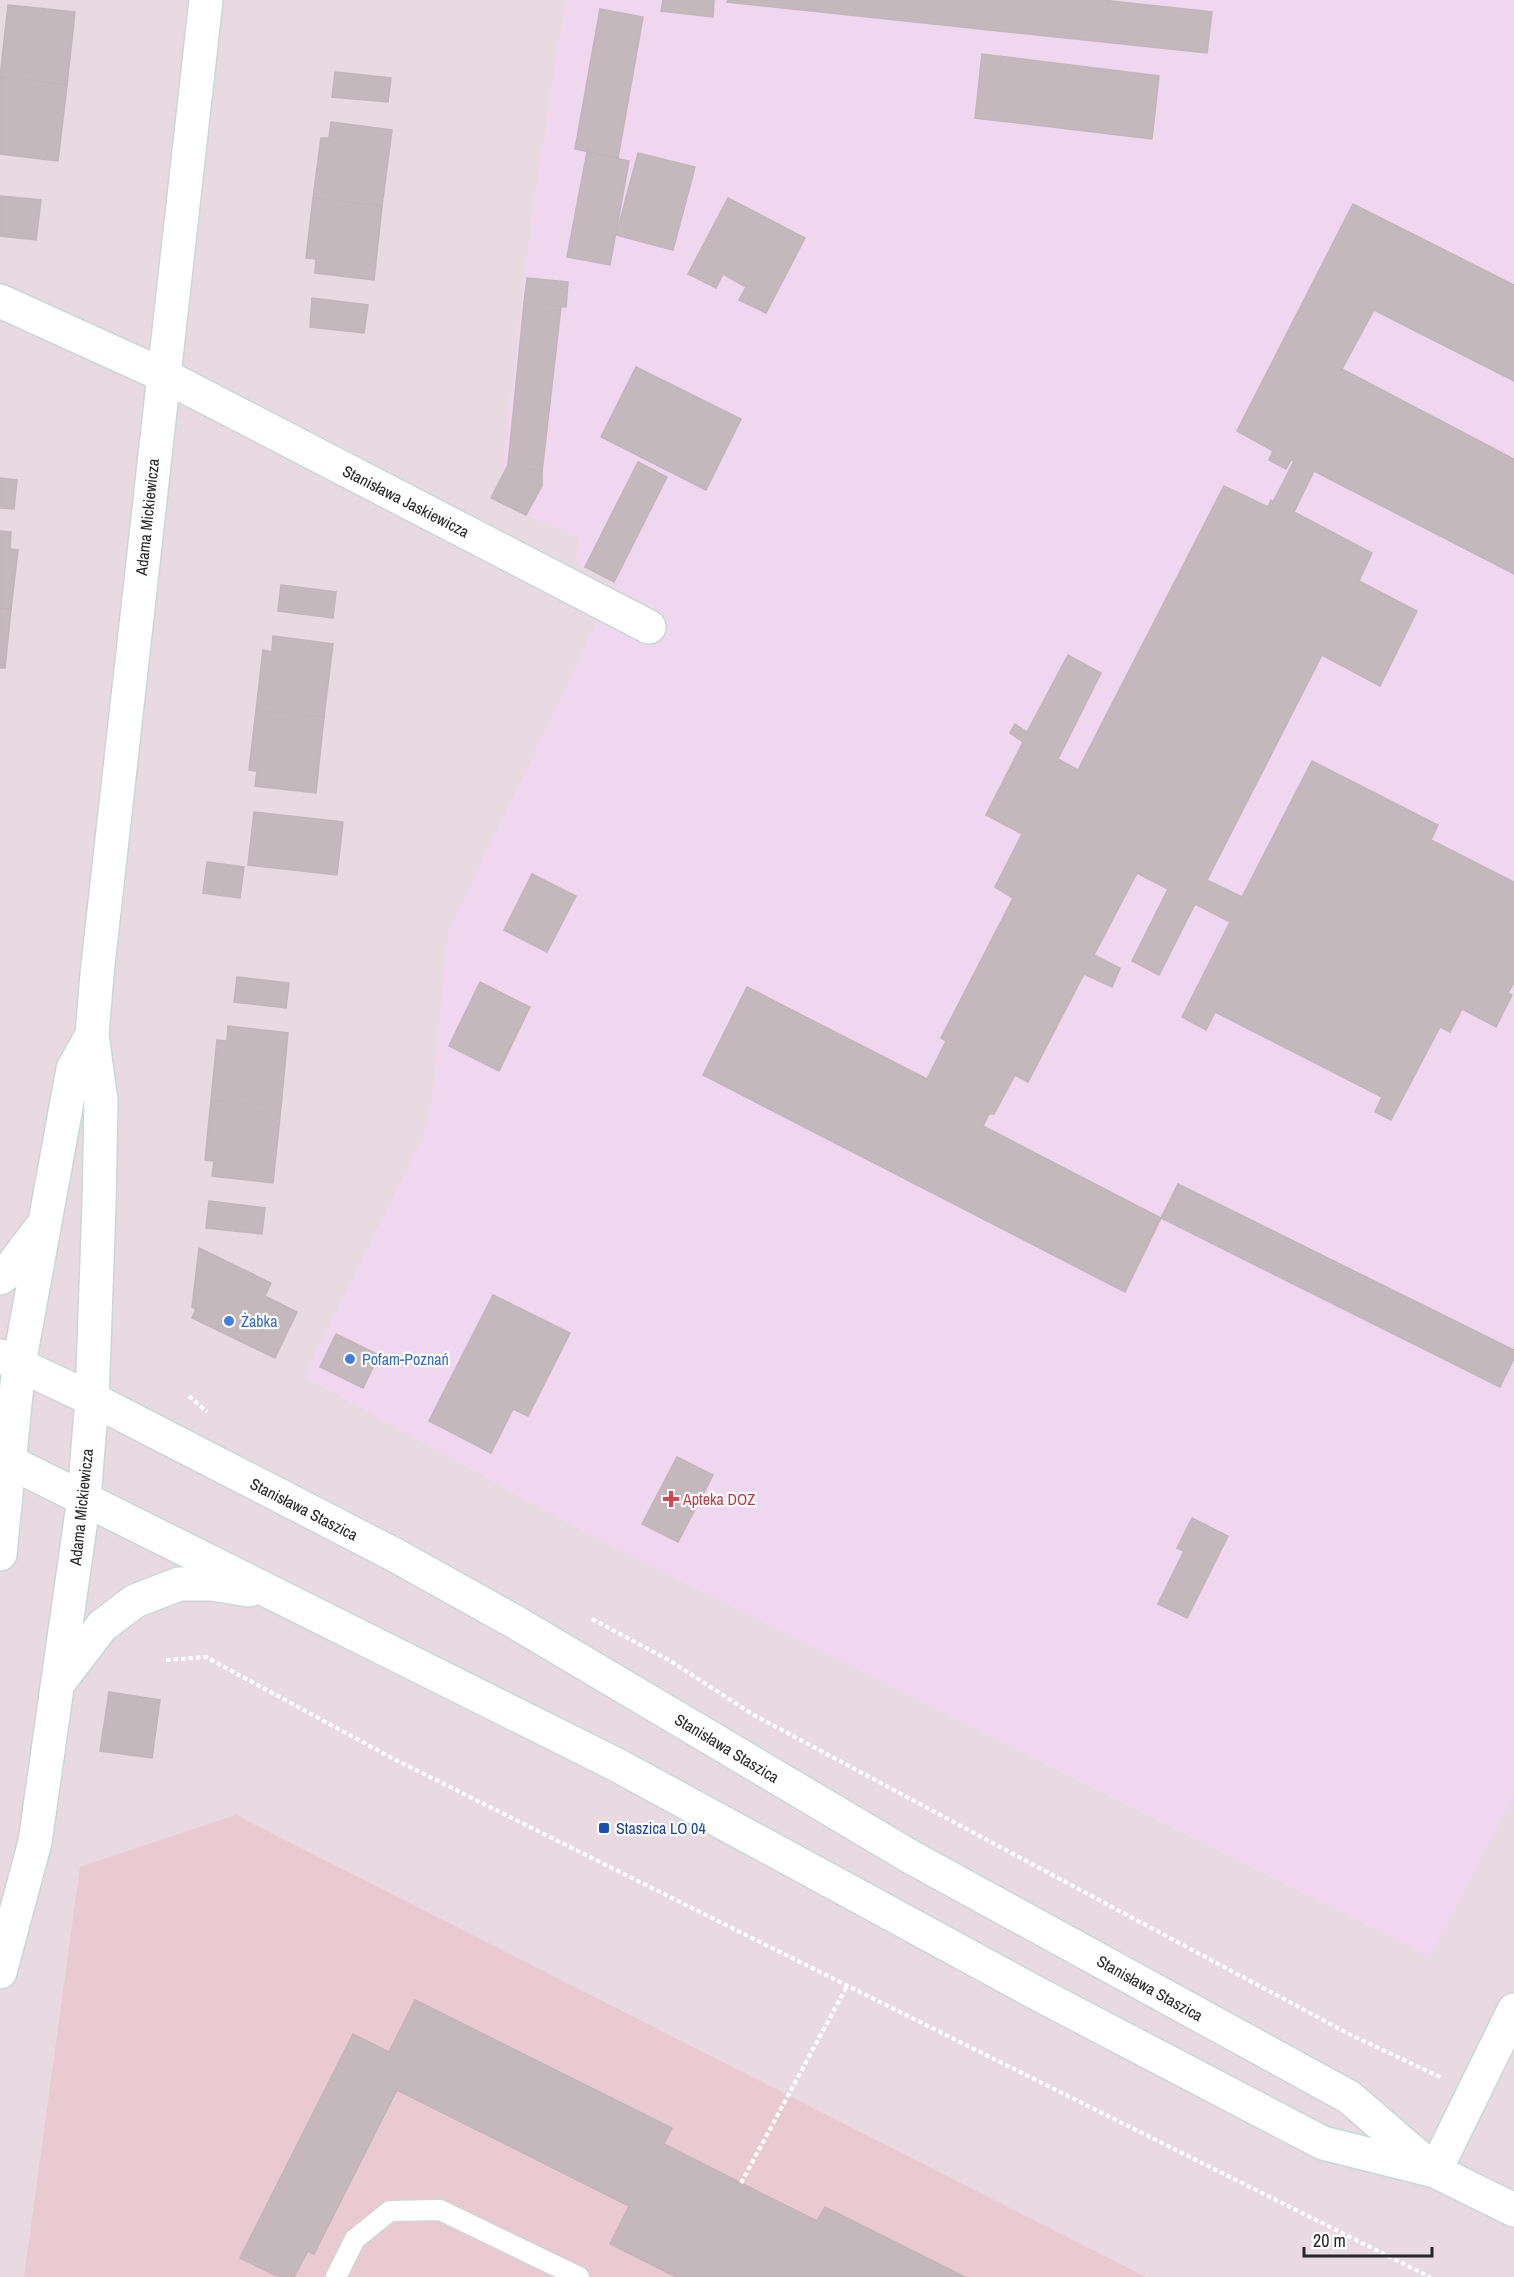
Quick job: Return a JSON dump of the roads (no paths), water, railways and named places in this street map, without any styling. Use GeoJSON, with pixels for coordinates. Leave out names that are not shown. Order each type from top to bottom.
{"type":"FeatureCollection","features":[{"type":"Feature","properties":{"kind":"street","name":"Adama Mickiewicza"},"geometry":{"type":"LineString","coordinates":[[0,1972],[35,1842],[84,1498],[92,1400],[101,1101],[92,1035],[206,0]]}},
{"type":"Feature","properties":{"kind":"street","name":"Stanisława Jaskiewicza"},"geometry":{"type":"LineString","coordinates":[[0,301],[163,375],[650,627]]}},
{"type":"Feature","properties":{"kind":"street","name":"Adama Mickiewicza"},"geometry":{"type":"LineString","coordinates":[[0,1554],[10,1360],[45,1223],[73,1069],[92,1035]]}},
{"type":"Feature","properties":{"kind":"street","name":"Adama Mickiewicza"},"geometry":{"type":"LineString","coordinates":[[0,1278],[7,1273],[45,1223]]}},
{"type":"Feature","properties":{"kind":"street","name":"Stanisława Staszica"},"geometry":{"type":"LineString","coordinates":[[10,1360],[393,1554],[515,1622],[911,1857],[1349,2097],[1435,2171]]}},
{"type":"Feature","properties":{"kind":"street","name":"Stanisława Staszica"},"geometry":{"type":"LineString","coordinates":[[4,1459],[633,1773],[1040,1995],[1323,2142],[1435,2171],[1514,2210]]}},
{"type":"Feature","properties":{"kind":"street"},"geometry":{"type":"LineString","coordinates":[[58,1684],[102,1626],[135,1601],[179,1584],[212,1584],[277,1594]]}},
{"type":"Feature","properties":{"kind":"street"},"geometry":{"type":"LineString","coordinates":[[1435,2171],[1514,2010]]}},
{"type":"Feature","properties":{"kind":"lane"},"geometry":{"type":"LineString","coordinates":[[336,2277],[355,2240],[390,2211],[440,2210],[579,2277]]}},
{"type":"Feature","properties":{"kind":"place","name":"Żabka"},"geometry":{"type":"Point","coordinates":[229,1321]}},
{"type":"Feature","properties":{"kind":"place","name":"Pofam-Poznań"},"geometry":{"type":"Point","coordinates":[350,1359]}},
{"type":"Feature","properties":{"kind":"place","name":"Apteka DOZ"},"geometry":{"type":"Point","coordinates":[671,1499]}},
{"type":"Feature","properties":{"kind":"place","name":"Staszica LO 04"},"geometry":{"type":"Point","coordinates":[604,1828]}}]}
